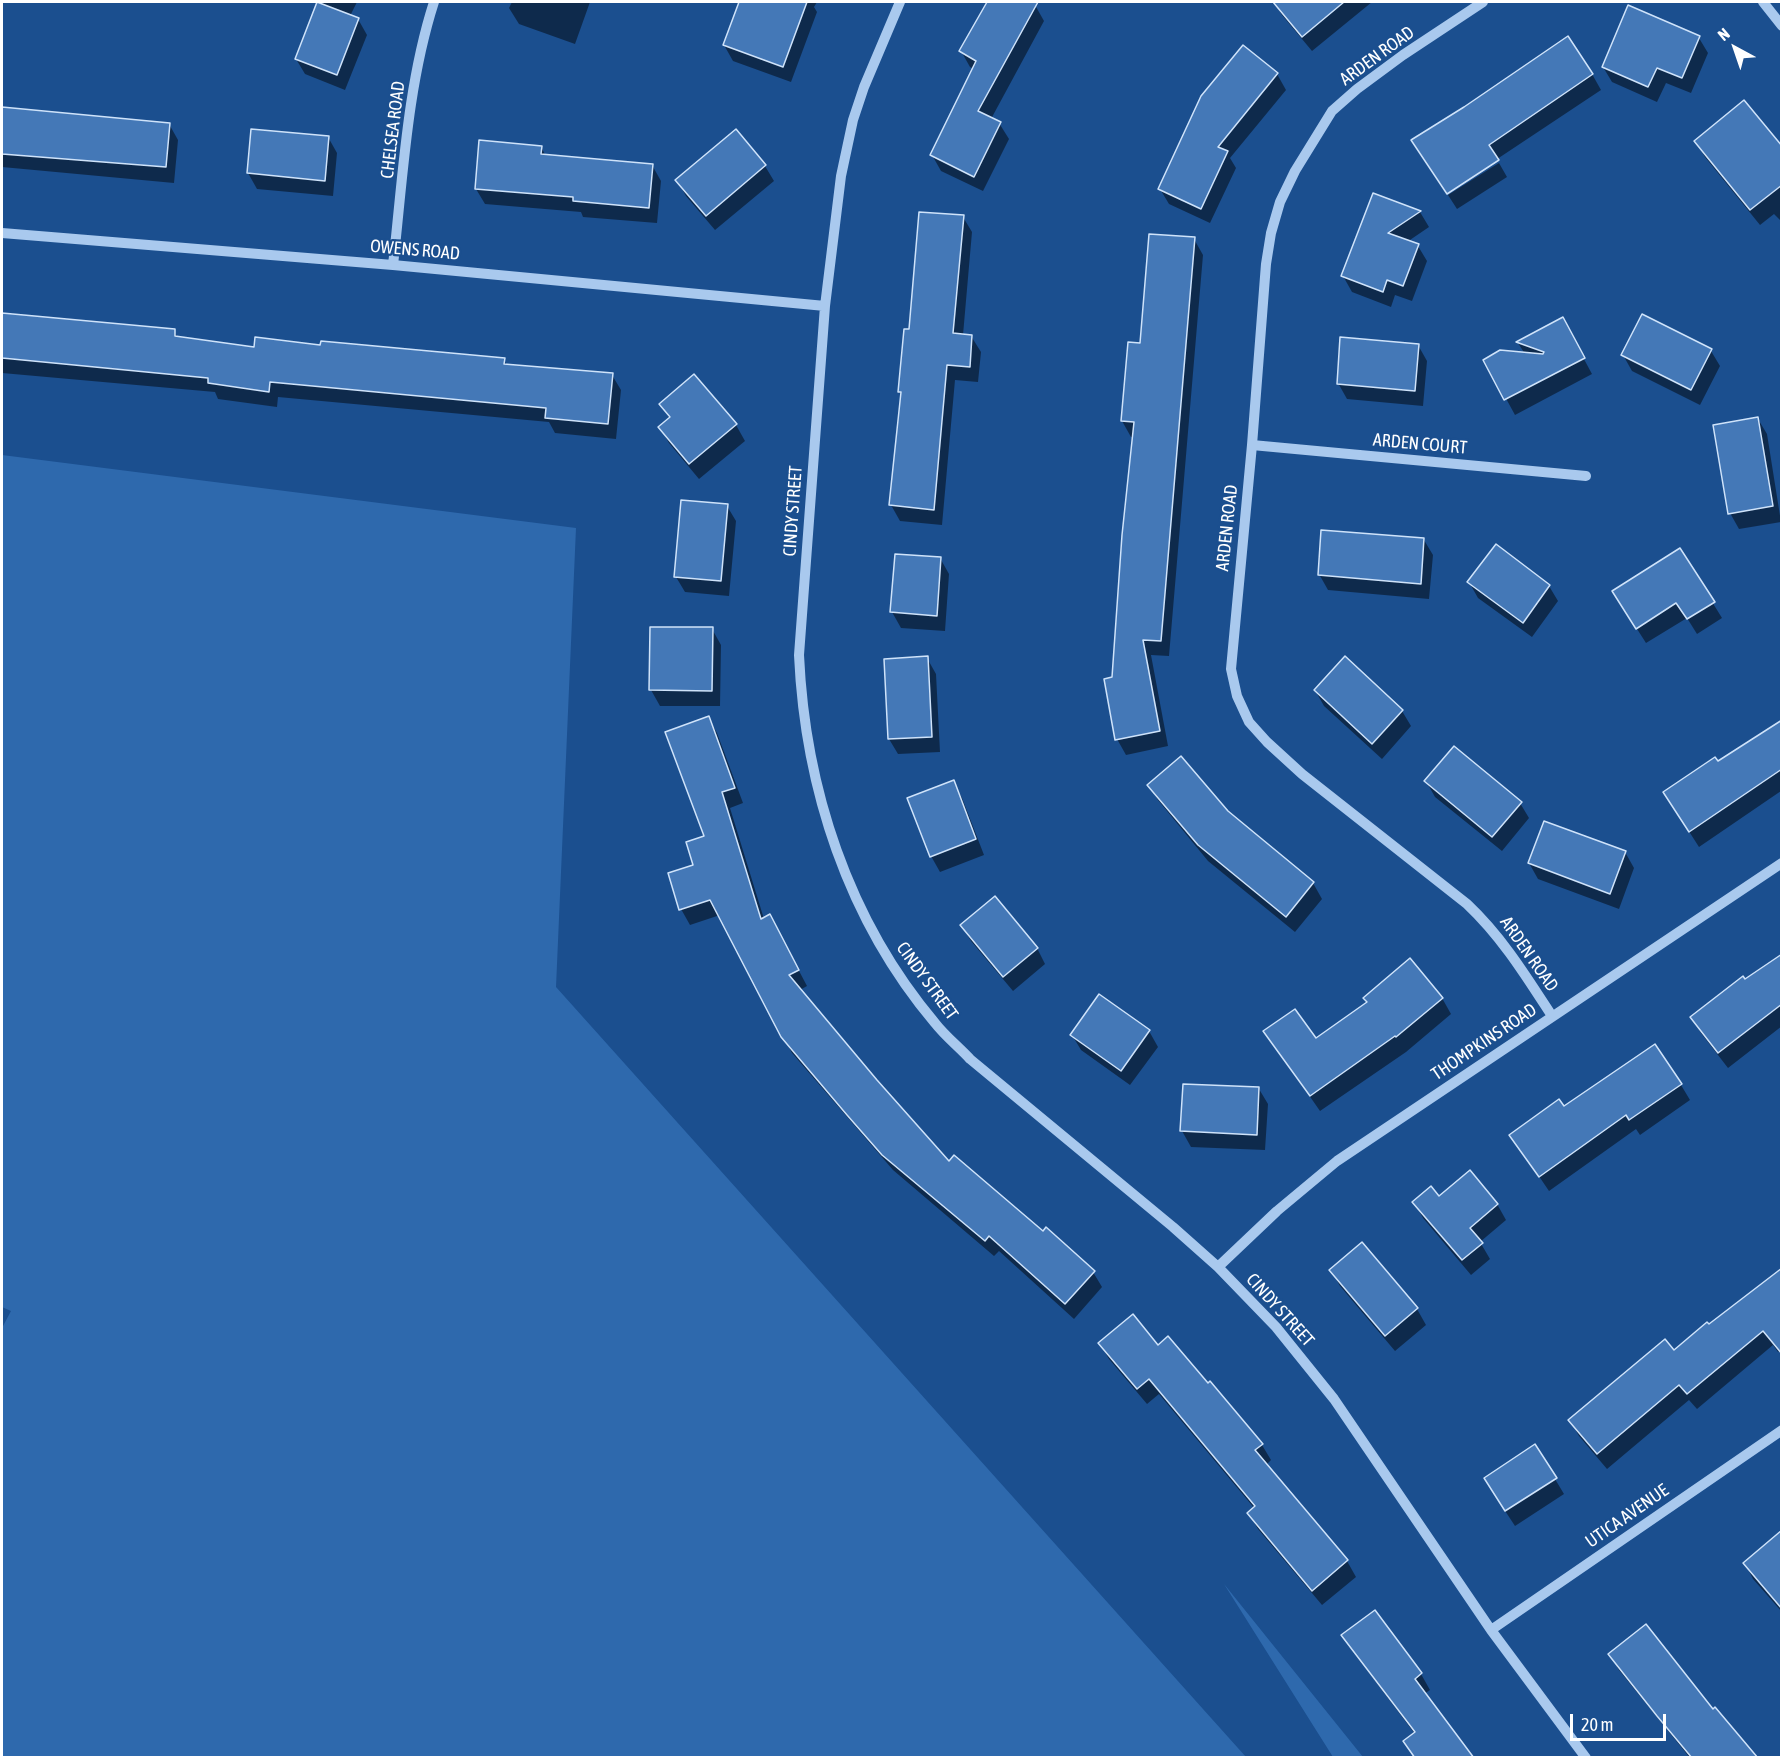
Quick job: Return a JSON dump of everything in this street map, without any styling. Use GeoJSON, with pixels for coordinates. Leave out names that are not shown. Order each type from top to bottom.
{"type":"FeatureCollection","features":[{"type":"Feature","properties":{"kind":"street","name":"CHELSEA ROAD"},"geometry":{"type":"LineString","coordinates":[[393,265],[411,109],[419,60],[434,2]]}},
{"type":"Feature","properties":{"kind":"street","name":"CINDY STREET"},"geometry":{"type":"LineString","coordinates":[[900,2],[877,53],[853,120],[842,176],[825,306],[799,655],[801,699],[809,746],[830,831],[843,870],[860,908],[886,953],[911,993],[936,1025],[970,1059],[1218,1267],[1276,1327],[1334,1399],[1491,1630],[1586,1758]]}},
{"type":"Feature","properties":{"kind":"street","name":"ARDEN ROAD"},"geometry":{"type":"LineString","coordinates":[[1483,2],[1403,55],[1340,104],[1327,119],[1294,171],[1280,202],[1267,253],[1231,669],[1237,696],[1250,722],[1302,774],[1486,921],[1504,943],[1552,1016]]}},
{"type":"Feature","properties":{"kind":"street"},"geometry":{"type":"LineString","coordinates":[[1763,2],[1782,26]]}},
{"type":"Feature","properties":{"kind":"street","name":"OWENS ROAD"},"geometry":{"type":"LineString","coordinates":[[2,233],[393,265],[825,306]]}},
{"type":"Feature","properties":{"kind":"street","name":"ARDEN COURT"},"geometry":{"type":"LineString","coordinates":[[1252,445],[1586,476]]}},
{"type":"Feature","properties":{"kind":"street","name":"THOMPKINS ROAD"},"geometry":{"type":"LineString","coordinates":[[1218,1267],[1277,1211],[1337,1161],[1782,863]]}},
{"type":"Feature","properties":{"kind":"street","name":"UTICA AVENUE"},"geometry":{"type":"LineString","coordinates":[[1491,1630],[1782,1430]]}},
{"type":"Feature","properties":{"kind":"shaded area"},"geometry":{"type":"Polygon","coordinates":[[[2,455],[576,528],[556,987],[1246,1757],[2,1757],[2,1328],[11,1311],[2,1307],[2,455]]]}},
{"type":"Feature","properties":{"kind":"shaded area"},"geometry":{"type":"Polygon","coordinates":[[[1224,1584],[1363,1757],[1333,1757],[1224,1584]]]}},
{"type":"Feature","properties":{"kind":"building"},"geometry":{"type":"Polygon","coordinates":[[[317,2],[359,18],[337,75],[295,59],[317,2]]]}},
{"type":"Feature","properties":{"kind":"building"},"geometry":{"type":"Polygon","coordinates":[[[739,2],[807,2],[783,67],[723,45],[739,2]]]}},
{"type":"Feature","properties":{"kind":"building"},"geometry":{"type":"Polygon","coordinates":[[[987,2],[1038,2],[978,111],[1001,122],[974,177],[930,155],[976,61],[959,51],[987,2]]]}},
{"type":"Feature","properties":{"kind":"building"},"geometry":{"type":"Polygon","coordinates":[[[1273,2],[1344,2],[1302,37],[1273,2]]]}},
{"type":"Feature","properties":{"kind":"building"},"geometry":{"type":"Polygon","coordinates":[[[1628,5],[1700,36],[1682,78],[1657,68],[1648,87],[1602,67],[1628,5]]]}},
{"type":"Feature","properties":{"kind":"building"},"geometry":{"type":"Polygon","coordinates":[[[1568,36],[1593,74],[1489,145],[1499,160],[1447,194],[1411,140],[1568,36]]]}},
{"type":"Feature","properties":{"kind":"building"},"geometry":{"type":"Polygon","coordinates":[[[1243,45],[1278,73],[1218,147],[1228,151],[1201,209],[1158,189],[1201,96],[1243,45]]]}},
{"type":"Feature","properties":{"kind":"building"},"geometry":{"type":"Polygon","coordinates":[[[1744,100],[1782,146],[1782,185],[1750,210],[1694,141],[1744,100]]]}},
{"type":"Feature","properties":{"kind":"building"},"geometry":{"type":"Polygon","coordinates":[[[2,107],[170,123],[166,167],[2,154],[2,107]]]}},
{"type":"Feature","properties":{"kind":"building"},"geometry":{"type":"Polygon","coordinates":[[[251,129],[329,136],[325,181],[247,173],[251,129]]]}},
{"type":"Feature","properties":{"kind":"building"},"geometry":{"type":"Polygon","coordinates":[[[736,129],[766,165],[706,216],[675,180],[736,129]]]}},
{"type":"Feature","properties":{"kind":"building"},"geometry":{"type":"Polygon","coordinates":[[[479,140],[542,146],[541,154],[653,164],[649,208],[573,201],[573,197],[475,189],[479,140]]]}},
{"type":"Feature","properties":{"kind":"building"},"geometry":{"type":"Polygon","coordinates":[[[1373,193],[1421,211],[1388,233],[1419,244],[1403,286],[1387,280],[1383,292],[1341,276],[1373,193]]]}},
{"type":"Feature","properties":{"kind":"building"},"geometry":{"type":"Polygon","coordinates":[[[919,212],[964,215],[953,333],[972,335],[970,367],[947,365],[934,510],[889,505],[901,392],[898,392],[904,329],[909,329],[919,212]]]}},
{"type":"Feature","properties":{"kind":"building"},"geometry":{"type":"Polygon","coordinates":[[[1149,234],[1195,237],[1161,641],[1143,640],[1160,731],[1115,740],[1104,679],[1112,677],[1122,535],[1134,422],[1121,421],[1128,342],[1140,343],[1149,234]]]}},
{"type":"Feature","properties":{"kind":"building"},"geometry":{"type":"Polygon","coordinates":[[[2,313],[175,329],[175,336],[254,347],[255,337],[320,345],[321,341],[505,358],[504,364],[613,373],[608,424],[545,418],[546,408],[270,382],[269,392],[208,383],[208,378],[2,358],[2,313]]]}},
{"type":"Feature","properties":{"kind":"building"},"geometry":{"type":"Polygon","coordinates":[[[1642,314],[1712,349],[1691,390],[1621,355],[1642,314]]]}},
{"type":"Feature","properties":{"kind":"building"},"geometry":{"type":"Polygon","coordinates":[[[1563,317],[1585,358],[1504,400],[1483,360],[1500,350],[1543,354],[1544,352],[1516,342],[1563,317]]]}},
{"type":"Feature","properties":{"kind":"building"},"geometry":{"type":"Polygon","coordinates":[[[1340,337],[1419,344],[1415,391],[1337,384],[1340,337]]]}},
{"type":"Feature","properties":{"kind":"building"},"geometry":{"type":"Polygon","coordinates":[[[694,374],[737,424],[689,464],[658,427],[670,417],[659,404],[694,374]]]}},
{"type":"Feature","properties":{"kind":"building"},"geometry":{"type":"Polygon","coordinates":[[[1758,417],[1773,506],[1728,514],[1713,425],[1758,417]]]}},
{"type":"Feature","properties":{"kind":"building"},"geometry":{"type":"Polygon","coordinates":[[[681,500],[728,504],[721,581],[674,577],[681,500]]]}},
{"type":"Feature","properties":{"kind":"building"},"geometry":{"type":"Polygon","coordinates":[[[1321,530],[1424,538],[1421,584],[1318,575],[1321,530]]]}},
{"type":"Feature","properties":{"kind":"building"},"geometry":{"type":"Polygon","coordinates":[[[1496,544],[1550,585],[1523,623],[1467,582],[1496,544]]]}},
{"type":"Feature","properties":{"kind":"building"},"geometry":{"type":"Polygon","coordinates":[[[1680,548],[1715,602],[1687,619],[1676,603],[1636,629],[1612,591],[1680,548]]]}},
{"type":"Feature","properties":{"kind":"building"},"geometry":{"type":"Polygon","coordinates":[[[895,554],[941,557],[937,616],[890,612],[895,554]]]}},
{"type":"Feature","properties":{"kind":"building"},"geometry":{"type":"Polygon","coordinates":[[[650,627],[713,627],[712,691],[649,690],[650,627]]]}},
{"type":"Feature","properties":{"kind":"building"},"geometry":{"type":"Polygon","coordinates":[[[928,656],[932,737],[888,739],[884,659],[928,656]]]}},
{"type":"Feature","properties":{"kind":"building"},"geometry":{"type":"Polygon","coordinates":[[[1345,656],[1403,710],[1372,744],[1314,690],[1345,656]]]}},
{"type":"Feature","properties":{"kind":"building"},"geometry":{"type":"Polygon","coordinates":[[[709,716],[735,788],[722,792],[761,919],[770,914],[799,970],[789,975],[949,1161],[954,1155],[1043,1231],[1046,1227],[1095,1271],[1065,1304],[989,1236],[985,1241],[882,1155],[781,1037],[710,900],[679,910],[668,873],[693,865],[686,842],[704,836],[665,732],[709,716]]]}},
{"type":"Feature","properties":{"kind":"building"},"geometry":{"type":"Polygon","coordinates":[[[1782,720],[1782,769],[1689,832],[1663,792],[1715,757],[1718,761],[1782,720]]]}},
{"type":"Feature","properties":{"kind":"building"},"geometry":{"type":"Polygon","coordinates":[[[1454,746],[1522,802],[1492,837],[1424,781],[1454,746]]]}},
{"type":"Feature","properties":{"kind":"building"},"geometry":{"type":"Polygon","coordinates":[[[1181,756],[1228,811],[1314,882],[1286,917],[1198,845],[1147,785],[1181,756]]]}},
{"type":"Feature","properties":{"kind":"building"},"geometry":{"type":"Polygon","coordinates":[[[954,780],[976,839],[930,857],[907,798],[954,780]]]}},
{"type":"Feature","properties":{"kind":"building"},"geometry":{"type":"Polygon","coordinates":[[[1544,821],[1626,851],[1610,894],[1528,863],[1544,821]]]}},
{"type":"Feature","properties":{"kind":"building"},"geometry":{"type":"Polygon","coordinates":[[[995,896],[1038,948],[1003,977],[960,925],[995,896]]]}},
{"type":"Feature","properties":{"kind":"building"},"geometry":{"type":"Polygon","coordinates":[[[1782,954],[1782,1004],[1718,1053],[1690,1017],[1743,976],[1745,979],[1782,954]]]}},
{"type":"Feature","properties":{"kind":"building"},"geometry":{"type":"Polygon","coordinates":[[[1410,958],[1443,998],[1396,1037],[1310,1096],[1263,1031],[1295,1009],[1316,1038],[1367,1002],[1363,998],[1410,958]]]}},
{"type":"Feature","properties":{"kind":"building"},"geometry":{"type":"Polygon","coordinates":[[[1099,994],[1150,1030],[1121,1071],[1070,1035],[1099,994]]]}},
{"type":"Feature","properties":{"kind":"building"},"geometry":{"type":"Polygon","coordinates":[[[1655,1044],[1682,1084],[1629,1120],[1626,1115],[1539,1177],[1509,1135],[1559,1099],[1564,1106],[1655,1044]]]}},
{"type":"Feature","properties":{"kind":"building"},"geometry":{"type":"Polygon","coordinates":[[[1183,1084],[1259,1087],[1257,1135],[1180,1131],[1183,1084]]]}},
{"type":"Feature","properties":{"kind":"building"},"geometry":{"type":"Polygon","coordinates":[[[1470,1170],[1498,1204],[1470,1228],[1483,1243],[1462,1260],[1412,1202],[1431,1186],[1439,1196],[1470,1170]]]}},
{"type":"Feature","properties":{"kind":"building"},"geometry":{"type":"Polygon","coordinates":[[[1362,1242],[1418,1308],[1385,1336],[1329,1270],[1362,1242]]]}},
{"type":"Feature","properties":{"kind":"building"},"geometry":{"type":"Polygon","coordinates":[[[1782,1268],[1782,1354],[1763,1331],[1687,1394],[1679,1385],[1597,1454],[1568,1420],[1665,1339],[1674,1350],[1707,1322],[1709,1324],[1782,1268]]]}},
{"type":"Feature","properties":{"kind":"building"},"geometry":{"type":"Polygon","coordinates":[[[1133,1314],[1158,1345],[1168,1336],[1208,1383],[1210,1381],[1263,1444],[1255,1450],[1348,1560],[1312,1591],[1247,1513],[1255,1506],[1149,1379],[1137,1389],[1098,1343],[1133,1314]]]}},
{"type":"Feature","properties":{"kind":"building"},"geometry":{"type":"Polygon","coordinates":[[[1535,1444],[1557,1478],[1505,1511],[1484,1478],[1535,1444]]]}},
{"type":"Feature","properties":{"kind":"building"},"geometry":{"type":"Polygon","coordinates":[[[1782,1530],[1782,1609],[1743,1563],[1782,1530]]]}},
{"type":"Feature","properties":{"kind":"building"},"geometry":{"type":"Polygon","coordinates":[[[1375,1610],[1422,1673],[1415,1679],[1474,1758],[1415,1758],[1403,1741],[1415,1732],[1341,1635],[1375,1610]]]}},
{"type":"Feature","properties":{"kind":"building"},"geometry":{"type":"Polygon","coordinates":[[[1646,1624],[1713,1709],[1715,1707],[1758,1758],[1692,1758],[1608,1654],[1646,1624]]]}}]}
